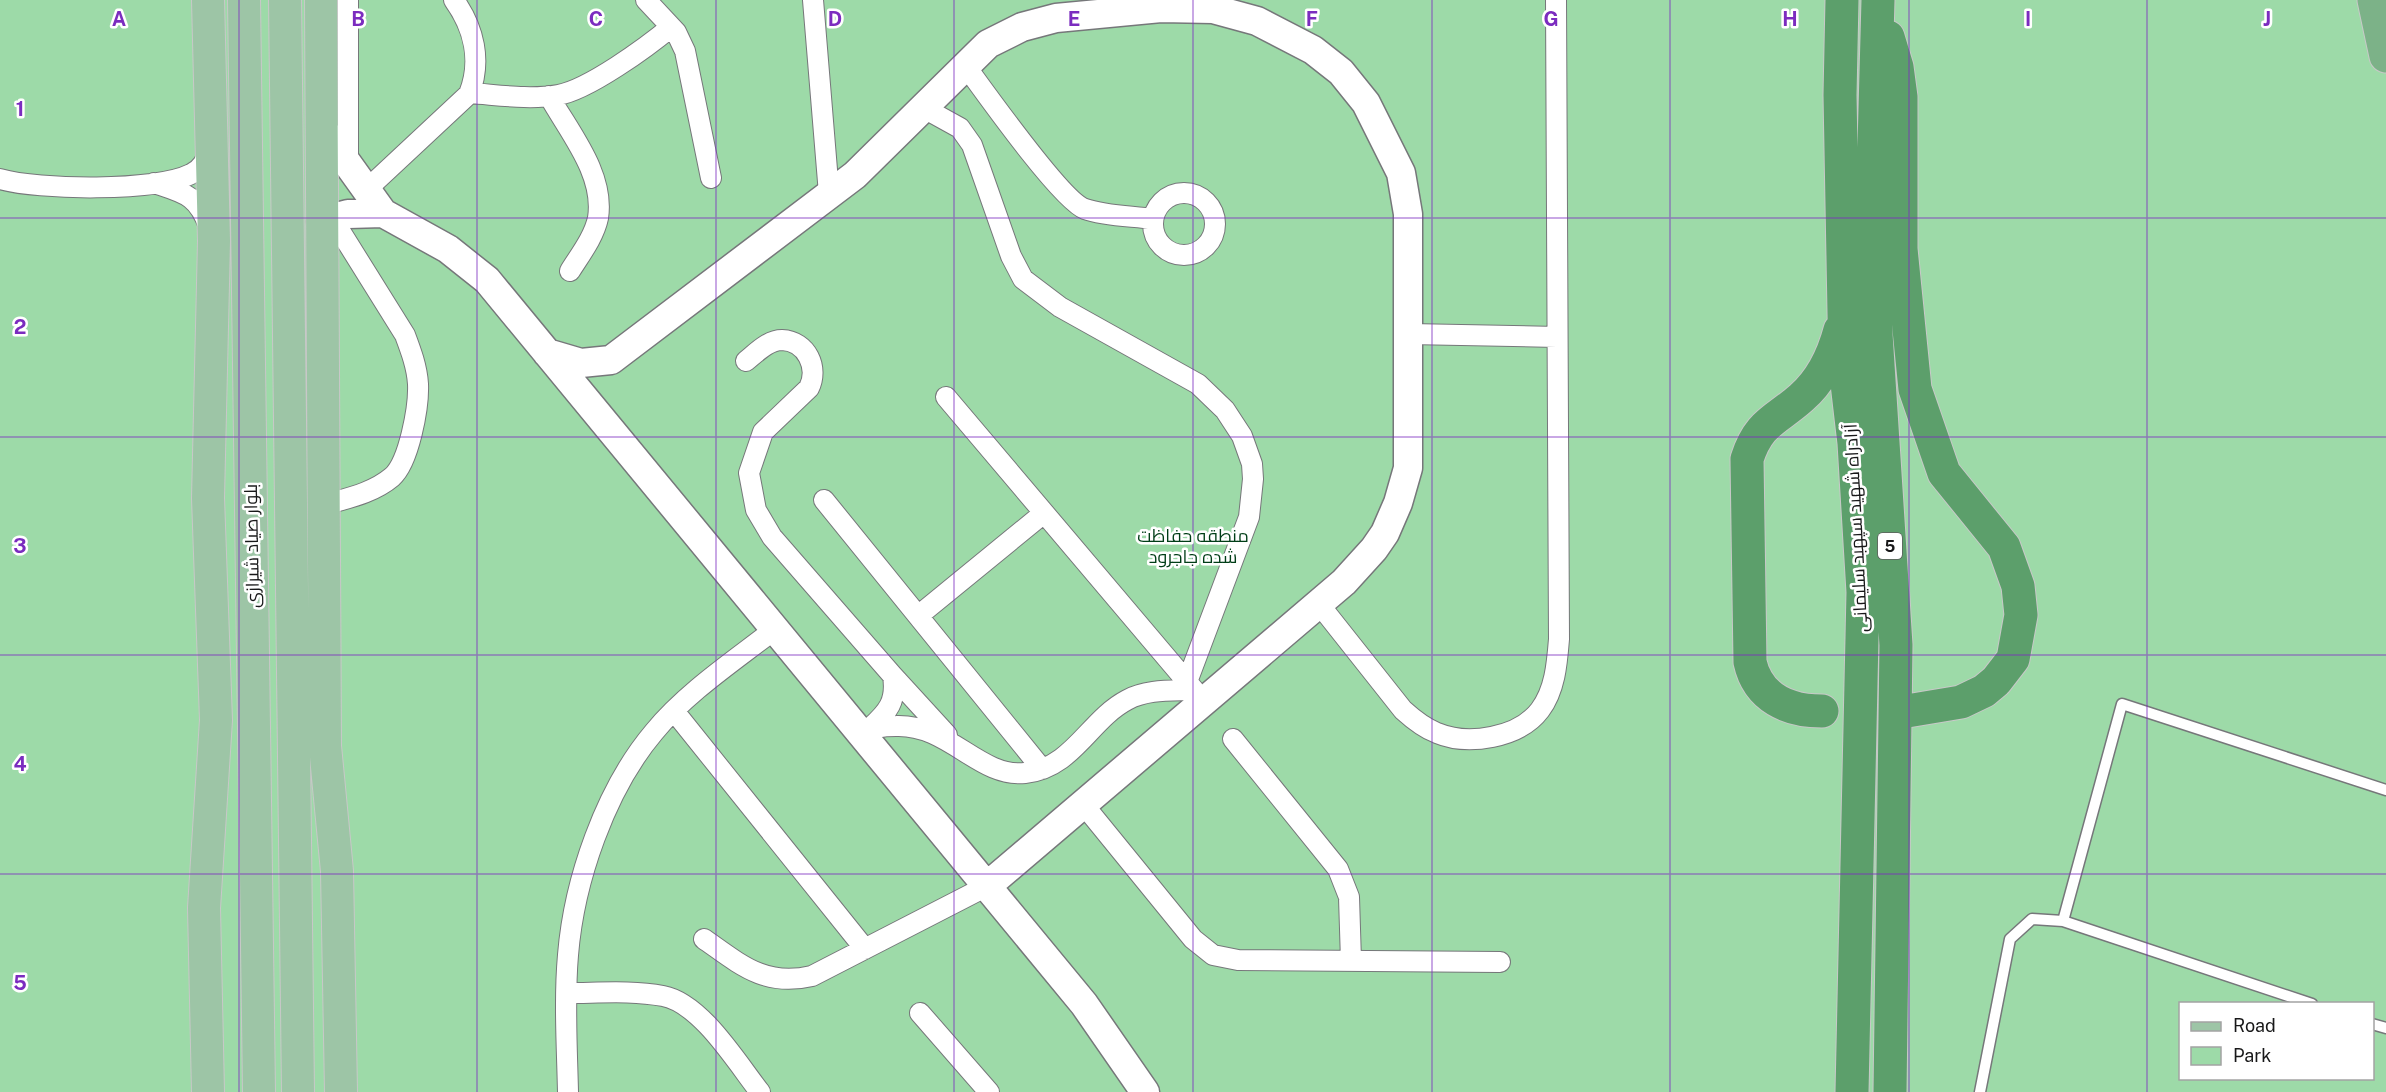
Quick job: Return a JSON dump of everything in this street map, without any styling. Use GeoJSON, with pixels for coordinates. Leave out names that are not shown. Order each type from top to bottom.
{"type":"FeatureCollection","features":[{"type":"Feature","properties":{"kind":"highway","name":"آزادراه شهید سپهبد سلیمانی"},"geometry":{"type":"LineString","coordinates":[[1842,0],[1840,95],[1845,366],[1854,443],[1863,592],[1852,1092]]}},
{"type":"Feature","properties":{"kind":"highway"},"geometry":{"type":"LineString","coordinates":[[2374,0],[2386,56]]}},
{"type":"Feature","properties":{"kind":"highway","name":"آزادراه شهید سپهبد سلیمانی"},"geometry":{"type":"LineString","coordinates":[[1877,6],[1871,256],[1896,645],[1890,1092]]}},
{"type":"Feature","properties":{"kind":"highway"},"geometry":{"type":"LineString","coordinates":[[1877,6],[1890,44],[1901,98],[1901,249],[1916,389],[1944,473],[2004,547],[2018,586],[2021,615],[2013,659],[1996,681],[1984,691],[1961,702],[1907,711]]}},
{"type":"Feature","properties":{"kind":"highway"},"geometry":{"type":"LineString","coordinates":[[1822,711],[1803,711],[1780,703],[1762,689],[1752,674],[1747,459],[1758,432],[1802,398],[1821,375],[1834,352],[1844,317]]}},
{"type":"Feature","properties":{"kind":"main road"},"geometry":{"type":"LineString","coordinates":[[208,0],[214,241],[209,429],[210,559],[216,720],[204,909],[208,1092]]}},
{"type":"Feature","properties":{"kind":"main road","name":"بلوار صیاد شیرازی"},"geometry":{"type":"LineString","coordinates":[[244,0],[260,1092]]}},
{"type":"Feature","properties":{"kind":"main road"},"geometry":{"type":"LineString","coordinates":[[285,0],[298,1092]]}},
{"type":"Feature","properties":{"kind":"main road"},"geometry":{"type":"LineString","coordinates":[[321,0],[322,128],[327,220],[324,519],[325,746],[337,871],[341,1092]]}},
{"type":"Feature","properties":{"kind":"main road"},"geometry":{"type":"LineString","coordinates":[[548,353],[581,363],[611,360],[867,164],[988,44],[1037,22],[1151,4],[1206,8],[1257,21],[1313,50],[1354,86],[1383,133],[1401,173],[1410,246],[1410,445],[1405,486],[1392,520],[1374,549],[1344,582],[1319,604],[1195,691],[1083,804],[987,886]]}},
{"type":"Feature","properties":{"kind":"main road"},"geometry":{"type":"LineString","coordinates":[[322,128],[382,213],[430,238],[468,263],[487,280],[774,629],[865,731],[987,886],[1084,1004],[1145,1092]]}},
{"type":"Feature","properties":{"kind":"main road"},"geometry":{"type":"LineString","coordinates":[[327,220],[382,213]]}},
{"type":"Feature","properties":{"kind":"main road"},"geometry":{"type":"LineString","coordinates":[[607,425],[600,393],[611,360]]}},
{"type":"Feature","properties":{"kind":"main road"},"geometry":{"type":"LineString","coordinates":[[209,429],[251,501],[210,559]]}},
{"type":"Feature","properties":{"kind":"main road"},"geometry":{"type":"LineString","coordinates":[[293,533],[324,519]]}},
{"type":"Feature","properties":{"kind":"street"},"geometry":{"type":"LineString","coordinates":[[348,0],[348,166]]}},
{"type":"Feature","properties":{"kind":"street"},"geometry":{"type":"LineString","coordinates":[[365,191],[470,94],[476,77],[477,62],[469,26],[453,0]]}},
{"type":"Feature","properties":{"kind":"street"},"geometry":{"type":"LineString","coordinates":[[646,0],[672,27],[685,51],[711,178]]}},
{"type":"Feature","properties":{"kind":"street"},"geometry":{"type":"LineString","coordinates":[[813,0],[829,194]]}},
{"type":"Feature","properties":{"kind":"street"},"geometry":{"type":"LineString","coordinates":[[1319,604],[1403,710],[1427,729],[1452,737],[1484,738],[1510,731],[1539,712],[1551,689],[1559,639],[1556,0]]}},
{"type":"Feature","properties":{"kind":"street"},"geometry":{"type":"LineString","coordinates":[[470,94],[549,96],[581,87],[672,27]]}},
{"type":"Feature","properties":{"kind":"street"},"geometry":{"type":"LineString","coordinates":[[965,65],[1059,186],[1077,205],[1094,211],[1153,219]]}},
{"type":"Feature","properties":{"kind":"street"},"geometry":{"type":"LineString","coordinates":[[549,96],[589,166],[596,182],[599,200],[598,219],[593,234],[570,271]]}},
{"type":"Feature","properties":{"kind":"street"},"geometry":{"type":"LineString","coordinates":[[922,107],[960,128],[972,145],[1011,256],[1023,279],[1060,307],[1198,384],[1225,410],[1242,436],[1252,464],[1250,517],[1195,691]]}},
{"type":"Feature","properties":{"kind":"street"},"geometry":{"type":"LineString","coordinates":[[0,179],[17,184],[56,188],[154,183],[191,174],[205,163],[212,145]]}},
{"type":"Feature","properties":{"kind":"street"},"geometry":{"type":"LineString","coordinates":[[154,183],[189,194],[204,212],[214,241]]}},
{"type":"Feature","properties":{"kind":"street"},"geometry":{"type":"LineString","coordinates":[[324,519],[394,475],[401,464],[410,438],[418,386],[413,354],[405,335],[327,220]]}},
{"type":"Feature","properties":{"kind":"street"},"geometry":{"type":"LineString","coordinates":[[1410,334],[1557,337]]}},
{"type":"Feature","properties":{"kind":"street"},"geometry":{"type":"LineString","coordinates":[[746,361],[765,346],[782,340],[798,347],[812,361],[814,379],[809,388],[763,432],[749,474],[756,510],[772,537],[954,744]]}},
{"type":"Feature","properties":{"kind":"street"},"geometry":{"type":"LineString","coordinates":[[946,397],[1195,691]]}},
{"type":"Feature","properties":{"kind":"street"},"geometry":{"type":"LineString","coordinates":[[824,500],[1042,769]]}},
{"type":"Feature","properties":{"kind":"street"},"geometry":{"type":"LineString","coordinates":[[918,616],[1044,513]]}},
{"type":"Feature","properties":{"kind":"street"},"geometry":{"type":"LineString","coordinates":[[568,1092],[567,993],[571,925],[586,866],[608,806],[633,759],[674,711],[774,629]]}},
{"type":"Feature","properties":{"kind":"street"},"geometry":{"type":"LineString","coordinates":[[865,731],[890,708],[895,688],[893,676]]}},
{"type":"Feature","properties":{"kind":"street"},"geometry":{"type":"LineString","coordinates":[[865,731],[916,727],[933,732],[1002,771],[1024,773],[1042,769],[1073,750],[1125,700],[1160,691],[1195,691]]}},
{"type":"Feature","properties":{"kind":"street"},"geometry":{"type":"LineString","coordinates":[[674,711],[865,949]]}},
{"type":"Feature","properties":{"kind":"street"},"geometry":{"type":"LineString","coordinates":[[1233,740],[1338,869],[1349,897],[1351,961]]}},
{"type":"Feature","properties":{"kind":"street"},"geometry":{"type":"LineString","coordinates":[[1083,804],[1193,939],[1213,955],[1238,960],[1500,962]]}},
{"type":"Feature","properties":{"kind":"street"},"geometry":{"type":"LineString","coordinates":[[705,939],[744,967],[775,979],[795,980],[812,976],[987,886]]}},
{"type":"Feature","properties":{"kind":"street"},"geometry":{"type":"LineString","coordinates":[[567,993],[665,996],[682,1004],[708,1026],[760,1092]]}},
{"type":"Feature","properties":{"kind":"street"},"geometry":{"type":"LineString","coordinates":[[920,1013],[989,1092]]}},
{"type":"Feature","properties":{"kind":"lane"},"geometry":{"type":"LineString","coordinates":[[2063,921],[2122,704],[2386,789]]}},
{"type":"Feature","properties":{"kind":"lane"},"geometry":{"type":"LineString","coordinates":[[1980,1092],[2010,939],[2032,920],[2063,921],[2306,1002]]}},
{"type":"Feature","properties":{"kind":"green space","name":"منطقه حفاظت شده جاجرود"},"geometry":{"type":"Polygon","coordinates":[[[0,0],[2386,0],[2386,1092],[0,1092],[0,0]]]}}]}
